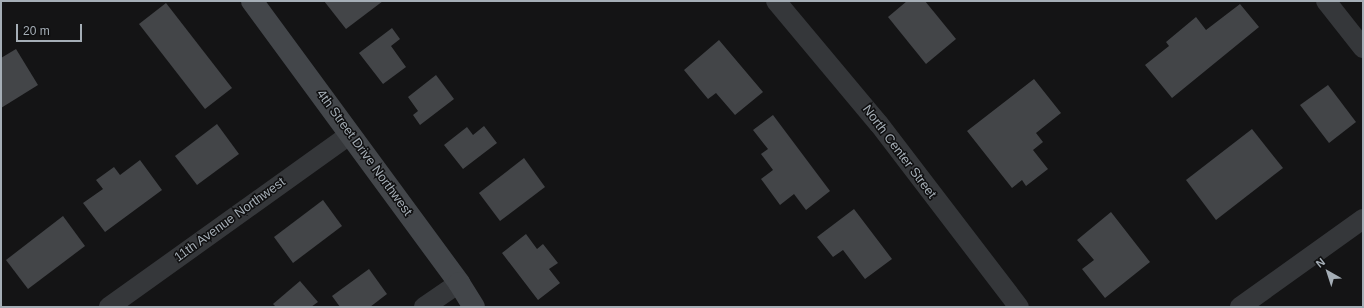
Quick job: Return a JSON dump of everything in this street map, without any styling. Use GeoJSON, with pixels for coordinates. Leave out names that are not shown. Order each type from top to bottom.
{"type":"FeatureCollection","features":[{"type":"Feature","properties":{"kind":"main road","name":"4th Street Drive Northwest"},"geometry":{"type":"LineString","coordinates":[[252,1],[459,283],[474,307]]}},
{"type":"Feature","properties":{"kind":"street","name":"North Center Street"},"geometry":{"type":"LineString","coordinates":[[776,1],[879,124],[1019,307]]}},
{"type":"Feature","properties":{"kind":"street"},"geometry":{"type":"LineString","coordinates":[[1326,1],[1363,48]]}},
{"type":"Feature","properties":{"kind":"street","name":"11th Avenue Northwest"},"geometry":{"type":"LineString","coordinates":[[110,307],[350,134]]}},
{"type":"Feature","properties":{"kind":"street"},"geometry":{"type":"LineString","coordinates":[[1240,307],[1363,219]]}},
{"type":"Feature","properties":{"kind":"street"},"geometry":{"type":"LineString","coordinates":[[424,307],[459,283]]}},
{"type":"Feature","properties":{"kind":"building"},"geometry":{"type":"Polygon","coordinates":[[[324,1],[383,1],[346,29],[324,1]]]}},
{"type":"Feature","properties":{"kind":"building"},"geometry":{"type":"Polygon","coordinates":[[[907,1],[925,1],[956,39],[926,64],[888,17],[907,1]]]}},
{"type":"Feature","properties":{"kind":"building"},"geometry":{"type":"Polygon","coordinates":[[[166,3],[232,88],[205,109],[139,24],[166,3]]]}},
{"type":"Feature","properties":{"kind":"building"},"geometry":{"type":"Polygon","coordinates":[[[1240,4],[1259,27],[1172,98],[1145,65],[1169,46],[1166,42],[1196,17],[1206,30],[1240,4]]]}},
{"type":"Feature","properties":{"kind":"building"},"geometry":{"type":"Polygon","coordinates":[[[392,28],[400,39],[391,46],[406,67],[383,84],[359,53],[392,28]]]}},
{"type":"Feature","properties":{"kind":"building"},"geometry":{"type":"Polygon","coordinates":[[[719,40],[763,92],[735,115],[716,93],[708,99],[684,70],[719,40]]]}},
{"type":"Feature","properties":{"kind":"building"},"geometry":{"type":"Polygon","coordinates":[[[16,49],[38,85],[1,108],[1,58],[16,49]]]}},
{"type":"Feature","properties":{"kind":"building"},"geometry":{"type":"Polygon","coordinates":[[[436,75],[454,99],[420,125],[413,115],[418,111],[408,97],[436,75]]]}},
{"type":"Feature","properties":{"kind":"building"},"geometry":{"type":"Polygon","coordinates":[[[1034,79],[1061,113],[1036,133],[1043,142],[1033,150],[1048,169],[1026,186],[1022,180],[1012,188],[967,131],[1034,79]]]}},
{"type":"Feature","properties":{"kind":"building"},"geometry":{"type":"Polygon","coordinates":[[[1328,85],[1356,122],[1329,143],[1300,105],[1328,85]]]}},
{"type":"Feature","properties":{"kind":"building"},"geometry":{"type":"Polygon","coordinates":[[[773,115],[830,191],[806,210],[794,194],[780,205],[761,179],[773,170],[761,154],[768,149],[753,130],[773,115]]]}},
{"type":"Feature","properties":{"kind":"building"},"geometry":{"type":"Polygon","coordinates":[[[217,124],[239,154],[197,185],[175,156],[217,124]]]}},
{"type":"Feature","properties":{"kind":"building"},"geometry":{"type":"Polygon","coordinates":[[[484,126],[497,143],[463,169],[444,145],[467,127],[473,135],[484,126]]]}},
{"type":"Feature","properties":{"kind":"building"},"geometry":{"type":"Polygon","coordinates":[[[1252,129],[1283,168],[1216,220],[1186,180],[1252,129]]]}},
{"type":"Feature","properties":{"kind":"building"},"geometry":{"type":"Polygon","coordinates":[[[524,158],[545,187],[500,221],[479,193],[524,158]]]}},
{"type":"Feature","properties":{"kind":"building"},"geometry":{"type":"Polygon","coordinates":[[[140,160],[162,190],[105,232],[83,203],[103,189],[96,180],[114,167],[120,175],[140,160]]]}},
{"type":"Feature","properties":{"kind":"building"},"geometry":{"type":"Polygon","coordinates":[[[323,200],[342,226],[293,263],[274,237],[323,200]]]}},
{"type":"Feature","properties":{"kind":"building"},"geometry":{"type":"Polygon","coordinates":[[[854,209],[892,259],[865,279],[843,250],[833,257],[817,237],[854,209]]]}},
{"type":"Feature","properties":{"kind":"building"},"geometry":{"type":"Polygon","coordinates":[[[1111,212],[1150,262],[1105,298],[1082,269],[1094,260],[1077,240],[1111,212]]]}},
{"type":"Feature","properties":{"kind":"building"},"geometry":{"type":"Polygon","coordinates":[[[63,216],[85,246],[28,289],[6,260],[63,216]]]}},
{"type":"Feature","properties":{"kind":"building"},"geometry":{"type":"Polygon","coordinates":[[[526,234],[537,249],[543,244],[558,263],[549,269],[560,283],[538,300],[502,253],[526,234]]]}},
{"type":"Feature","properties":{"kind":"building"},"geometry":{"type":"Polygon","coordinates":[[[369,269],[387,294],[370,307],[340,307],[332,296],[369,269]]]}},
{"type":"Feature","properties":{"kind":"building"},"geometry":{"type":"Polygon","coordinates":[[[300,281],[318,302],[311,307],[276,307],[273,304],[300,281]]]}}]}
